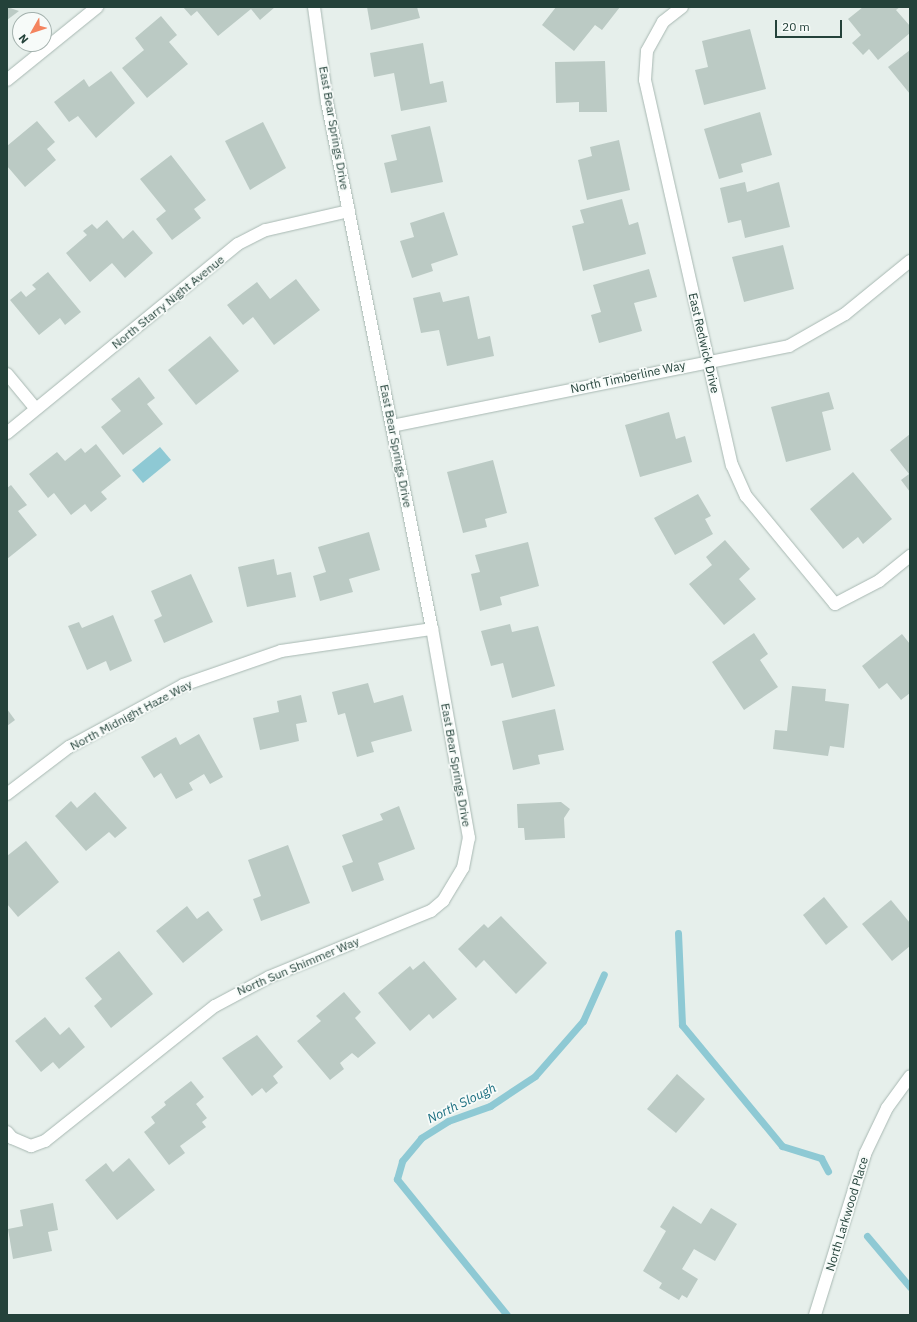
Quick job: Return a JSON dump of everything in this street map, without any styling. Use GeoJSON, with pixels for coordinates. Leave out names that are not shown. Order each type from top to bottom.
{"type":"FeatureCollection","features":[{"type":"Feature","properties":{"kind":"street"},"geometry":{"type":"LineString","coordinates":[[7,80],[97,7]]}},
{"type":"Feature","properties":{"kind":"street","name":"East Bear Springs Drive"},"geometry":{"type":"LineString","coordinates":[[314,7],[326,102],[432,629],[469,838],[463,868],[454,883]]}},
{"type":"Feature","properties":{"kind":"street","name":"East Redwick Drive"},"geometry":{"type":"LineString","coordinates":[[682,7],[663,22],[647,51],[645,80],[707,361],[732,464],[746,496],[835,604],[879,581],[910,556]]}},
{"type":"Feature","properties":{"kind":"street","name":"North Starry Night Avenue"},"geometry":{"type":"LineString","coordinates":[[7,433],[238,244],[266,230],[349,211]]}},
{"type":"Feature","properties":{"kind":"street","name":"North Timberline Way"},"geometry":{"type":"LineString","coordinates":[[392,426],[707,361],[789,346],[845,314],[910,261]]}},
{"type":"Feature","properties":{"kind":"street"},"geometry":{"type":"LineString","coordinates":[[7,374],[36,409]]}},
{"type":"Feature","properties":{"kind":"street","name":"North Midnight Haze Way"},"geometry":{"type":"LineString","coordinates":[[7,794],[69,747],[183,685],[281,651],[432,629]]}},
{"type":"Feature","properties":{"kind":"street","name":"North Sun Shimmer Way"},"geometry":{"type":"LineString","coordinates":[[7,1132],[12,1138],[31,1146],[62,1130],[236,993],[431,910],[443,900],[454,883]]}},
{"type":"Feature","properties":{"kind":"street","name":"North Larkwood Place"},"geometry":{"type":"LineString","coordinates":[[815,1315],[864,1154],[887,1108],[910,1076]]}},
{"type":"Feature","properties":{"kind":"water"},"geometry":{"type":"Polygon","coordinates":[[[160,447],[171,460],[143,483],[132,470],[160,447]]]}},
{"type":"Feature","properties":{"kind":"building"},"geometry":{"type":"Polygon","coordinates":[[[7,7],[19,11],[12,12],[12,16],[7,20],[7,7]]]}},
{"type":"Feature","properties":{"kind":"building"},"geometry":{"type":"Polygon","coordinates":[[[183,7],[275,7],[260,20],[251,9],[218,36],[197,11],[191,16],[183,7]]]}},
{"type":"Feature","properties":{"kind":"building"},"geometry":{"type":"Polygon","coordinates":[[[367,7],[417,7],[420,18],[371,30],[367,7]]]}},
{"type":"Feature","properties":{"kind":"building"},"geometry":{"type":"Polygon","coordinates":[[[556,7],[620,7],[602,30],[595,25],[574,51],[542,25],[556,7]]]}},
{"type":"Feature","properties":{"kind":"building"},"geometry":{"type":"Polygon","coordinates":[[[863,7],[900,7],[896,10],[910,26],[910,33],[878,60],[869,49],[863,55],[852,43],[861,35],[848,19],[863,7]]]}},
{"type":"Feature","properties":{"kind":"building"},"geometry":{"type":"Polygon","coordinates":[[[161,16],[177,35],[169,42],[188,64],[147,98],[122,68],[144,50],[135,38],[161,16]]]}},
{"type":"Feature","properties":{"kind":"building"},"geometry":{"type":"Polygon","coordinates":[[[750,29],[766,89],[704,105],[695,70],[708,67],[702,41],[750,29]]]}},
{"type":"Feature","properties":{"kind":"building"},"geometry":{"type":"Polygon","coordinates":[[[423,43],[430,84],[443,81],[447,102],[401,111],[394,73],[374,77],[370,53],[423,43]]]}},
{"type":"Feature","properties":{"kind":"building"},"geometry":{"type":"Polygon","coordinates":[[[910,50],[910,94],[888,67],[910,50]]]}},
{"type":"Feature","properties":{"kind":"building"},"geometry":{"type":"Polygon","coordinates":[[[605,61],[607,112],[579,112],[579,102],[556,103],[555,62],[605,61]]]}},
{"type":"Feature","properties":{"kind":"building"},"geometry":{"type":"Polygon","coordinates":[[[111,71],[135,103],[96,138],[78,116],[69,122],[54,102],[84,79],[89,87],[111,71]]]}},
{"type":"Feature","properties":{"kind":"building"},"geometry":{"type":"Polygon","coordinates":[[[760,112],[772,155],[741,164],[743,172],[719,179],[704,129],[760,112]]]}},
{"type":"Feature","properties":{"kind":"building"},"geometry":{"type":"Polygon","coordinates":[[[37,121],[55,142],[47,149],[56,160],[25,187],[7,166],[7,146],[37,121]]]}},
{"type":"Feature","properties":{"kind":"building"},"geometry":{"type":"Polygon","coordinates":[[[263,122],[286,168],[250,190],[225,141],[263,122]]]}},
{"type":"Feature","properties":{"kind":"building"},"geometry":{"type":"Polygon","coordinates":[[[430,126],[443,182],[391,193],[384,163],[397,160],[391,135],[430,126]]]}},
{"type":"Feature","properties":{"kind":"building"},"geometry":{"type":"Polygon","coordinates":[[[619,140],[630,190],[587,200],[578,160],[592,156],[590,147],[619,140]]]}},
{"type":"Feature","properties":{"kind":"building"},"geometry":{"type":"Polygon","coordinates":[[[171,155],[206,200],[194,209],[201,218],[172,240],[156,219],[166,211],[140,179],[171,155]]]}},
{"type":"Feature","properties":{"kind":"building"},"geometry":{"type":"Polygon","coordinates":[[[745,182],[747,192],[779,182],[790,227],[745,238],[741,220],[728,223],[720,188],[745,182]]]}},
{"type":"Feature","properties":{"kind":"building"},"geometry":{"type":"Polygon","coordinates":[[[622,199],[629,225],[638,222],[646,254],[583,271],[572,226],[584,223],[580,210],[622,199]]]}},
{"type":"Feature","properties":{"kind":"building"},"geometry":{"type":"Polygon","coordinates":[[[444,212],[458,255],[431,264],[433,271],[412,278],[400,241],[414,237],[410,223],[444,212]]]}},
{"type":"Feature","properties":{"kind":"building"},"geometry":{"type":"Polygon","coordinates":[[[107,220],[123,239],[133,230],[153,253],[125,278],[112,263],[90,282],[66,253],[87,235],[83,231],[92,224],[97,229],[107,220]]]}},
{"type":"Feature","properties":{"kind":"building"},"geometry":{"type":"Polygon","coordinates":[[[783,245],[794,289],[744,302],[732,257],[783,245]]]}},
{"type":"Feature","properties":{"kind":"building"},"geometry":{"type":"Polygon","coordinates":[[[649,269],[657,297],[634,303],[642,331],[599,343],[591,315],[601,312],[593,285],[649,269]]]}},
{"type":"Feature","properties":{"kind":"building"},"geometry":{"type":"Polygon","coordinates":[[[48,272],[81,312],[65,325],[60,318],[39,335],[10,300],[21,291],[26,297],[36,289],[32,285],[48,272]]]}},
{"type":"Feature","properties":{"kind":"building"},"geometry":{"type":"Polygon","coordinates":[[[296,279],[320,310],[274,345],[253,317],[243,325],[227,305],[257,282],[270,299],[296,279]]]}},
{"type":"Feature","properties":{"kind":"building"},"geometry":{"type":"Polygon","coordinates":[[[440,292],[443,302],[469,296],[478,339],[490,336],[494,356],[447,366],[439,330],[421,333],[413,298],[440,292]]]}},
{"type":"Feature","properties":{"kind":"building"},"geometry":{"type":"Polygon","coordinates":[[[210,336],[239,371],[196,405],[168,370],[210,336]]]}},
{"type":"Feature","properties":{"kind":"building"},"geometry":{"type":"Polygon","coordinates":[[[139,377],[155,398],[147,404],[163,424],[123,455],[101,427],[121,411],[111,399],[139,377]]]}},
{"type":"Feature","properties":{"kind":"building"},"geometry":{"type":"Polygon","coordinates":[[[829,392],[834,409],[822,412],[831,450],[786,462],[771,407],[829,392]]]}},
{"type":"Feature","properties":{"kind":"building"},"geometry":{"type":"Polygon","coordinates":[[[669,412],[676,439],[685,436],[692,462],[640,477],[625,425],[669,412]]]}},
{"type":"Feature","properties":{"kind":"building"},"geometry":{"type":"Polygon","coordinates":[[[910,434],[910,492],[901,480],[909,474],[890,450],[910,434]]]}},
{"type":"Feature","properties":{"kind":"building"},"geometry":{"type":"Polygon","coordinates":[[[96,444],[121,476],[101,492],[107,499],[91,512],[85,504],[71,515],[54,493],[48,498],[29,474],[57,452],[65,461],[81,448],[85,453],[96,444]]]}},
{"type":"Feature","properties":{"kind":"building"},"geometry":{"type":"Polygon","coordinates":[[[493,460],[507,513],[485,519],[487,527],[463,533],[447,472],[493,460]]]}},
{"type":"Feature","properties":{"kind":"building"},"geometry":{"type":"Polygon","coordinates":[[[853,472],[892,519],[863,544],[858,537],[843,549],[810,509],[853,472]]]}},
{"type":"Feature","properties":{"kind":"building"},"geometry":{"type":"Polygon","coordinates":[[[11,485],[27,505],[18,511],[37,535],[7,559],[7,488],[11,485]]]}},
{"type":"Feature","properties":{"kind":"building"},"geometry":{"type":"Polygon","coordinates":[[[698,494],[711,516],[705,519],[713,534],[675,555],[654,518],[698,494]]]}},
{"type":"Feature","properties":{"kind":"building"},"geometry":{"type":"Polygon","coordinates":[[[369,532],[380,570],[349,579],[353,592],[320,601],[313,576],[326,572],[318,547],[369,532]]]}},
{"type":"Feature","properties":{"kind":"building"},"geometry":{"type":"Polygon","coordinates":[[[725,540],[750,569],[739,579],[756,599],[724,625],[689,584],[712,565],[706,557],[725,540]]]}},
{"type":"Feature","properties":{"kind":"building"},"geometry":{"type":"Polygon","coordinates":[[[528,542],[539,586],[500,597],[502,605],[480,611],[471,574],[480,572],[475,555],[528,542]]]}},
{"type":"Feature","properties":{"kind":"building"},"geometry":{"type":"Polygon","coordinates":[[[274,559],[277,575],[291,572],[296,597],[247,607],[238,567],[274,559]]]}},
{"type":"Feature","properties":{"kind":"building"},"geometry":{"type":"Polygon","coordinates":[[[191,574],[213,622],[164,643],[154,620],[162,616],[151,591],[191,574]]]}},
{"type":"Feature","properties":{"kind":"building"},"geometry":{"type":"Polygon","coordinates":[[[113,615],[132,661],[110,671],[106,661],[87,670],[68,626],[79,622],[82,628],[113,615]]]}},
{"type":"Feature","properties":{"kind":"building"},"geometry":{"type":"Polygon","coordinates":[[[510,624],[512,632],[538,626],[555,686],[512,698],[503,663],[491,666],[481,631],[510,624]]]}},
{"type":"Feature","properties":{"kind":"building"},"geometry":{"type":"Polygon","coordinates":[[[754,633],[768,654],[760,660],[778,687],[744,710],[712,662],[754,633]]]}},
{"type":"Feature","properties":{"kind":"building"},"geometry":{"type":"Polygon","coordinates":[[[902,634],[910,644],[910,693],[901,700],[887,683],[879,689],[862,666],[902,634]]]}},
{"type":"Feature","properties":{"kind":"building"},"geometry":{"type":"Polygon","coordinates":[[[368,683],[374,703],[403,695],[412,731],[371,742],[374,752],[357,757],[345,713],[338,715],[332,692],[368,683]]]}},
{"type":"Feature","properties":{"kind":"building"},"geometry":{"type":"Polygon","coordinates":[[[792,686],[826,689],[825,701],[849,704],[844,748],[830,746],[828,756],[773,749],[775,730],[787,731],[792,686]]]}},
{"type":"Feature","properties":{"kind":"building"},"geometry":{"type":"Polygon","coordinates":[[[301,695],[307,722],[296,724],[299,741],[260,750],[253,718],[279,712],[277,701],[301,695]]]}},
{"type":"Feature","properties":{"kind":"building"},"geometry":{"type":"Polygon","coordinates":[[[7,709],[15,720],[7,726],[7,709]]]}},
{"type":"Feature","properties":{"kind":"building"},"geometry":{"type":"Polygon","coordinates":[[[555,709],[564,750],[538,755],[540,764],[513,770],[502,721],[555,709]]]}},
{"type":"Feature","properties":{"kind":"building"},"geometry":{"type":"Polygon","coordinates":[[[199,734],[223,777],[210,784],[204,774],[189,783],[193,790],[176,799],[161,773],[154,778],[141,757],[176,737],[180,745],[199,734]]]}},
{"type":"Feature","properties":{"kind":"building"},"geometry":{"type":"Polygon","coordinates":[[[95,792],[127,828],[115,838],[109,832],[86,851],[55,816],[71,801],[77,808],[95,792]]]}},
{"type":"Feature","properties":{"kind":"building"},"geometry":{"type":"Polygon","coordinates":[[[561,802],[570,809],[564,818],[565,838],[525,840],[524,828],[518,828],[517,804],[561,802]]]}},
{"type":"Feature","properties":{"kind":"building"},"geometry":{"type":"Polygon","coordinates":[[[399,806],[415,849],[378,863],[384,880],[352,892],[342,866],[353,862],[342,835],[383,820],[380,814],[399,806]]]}},
{"type":"Feature","properties":{"kind":"building"},"geometry":{"type":"Polygon","coordinates":[[[26,841],[59,882],[18,917],[7,904],[7,856],[26,841]]]}},
{"type":"Feature","properties":{"kind":"building"},"geometry":{"type":"Polygon","coordinates":[[[288,845],[310,903],[261,921],[253,899],[261,896],[248,860],[288,845]]]}},
{"type":"Feature","properties":{"kind":"building"},"geometry":{"type":"Polygon","coordinates":[[[824,897],[848,927],[826,945],[803,915],[824,897]]]}},
{"type":"Feature","properties":{"kind":"building"},"geometry":{"type":"Polygon","coordinates":[[[891,900],[910,923],[910,946],[892,961],[862,924],[891,900]]]}},
{"type":"Feature","properties":{"kind":"building"},"geometry":{"type":"Polygon","coordinates":[[[187,906],[197,919],[208,911],[223,930],[183,963],[156,931],[187,906]]]}},
{"type":"Feature","properties":{"kind":"building"},"geometry":{"type":"Polygon","coordinates":[[[501,916],[547,963],[516,994],[484,960],[476,968],[458,949],[484,924],[488,928],[501,916]]]}},
{"type":"Feature","properties":{"kind":"building"},"geometry":{"type":"Polygon","coordinates":[[[119,951],[153,994],[111,1028],[94,1006],[102,999],[85,978],[119,951]]]}},
{"type":"Feature","properties":{"kind":"building"},"geometry":{"type":"Polygon","coordinates":[[[424,961],[457,999],[433,1019],[429,1014],[410,1031],[378,993],[410,966],[413,970],[424,961]]]}},
{"type":"Feature","properties":{"kind":"building"},"geometry":{"type":"Polygon","coordinates":[[[344,992],[361,1012],[355,1018],[376,1043],[358,1058],[352,1053],[340,1063],[344,1069],[330,1080],[297,1041],[321,1021],[316,1016],[344,992]]]}},
{"type":"Feature","properties":{"kind":"building"},"geometry":{"type":"Polygon","coordinates":[[[45,1017],[60,1035],[69,1027],[85,1047],[59,1069],[53,1062],[41,1072],[15,1041],[45,1017]]]}},
{"type":"Feature","properties":{"kind":"building"},"geometry":{"type":"Polygon","coordinates":[[[257,1035],[283,1067],[273,1076],[278,1083],[266,1093],[262,1088],[252,1096],[222,1058],[257,1035]]]}},
{"type":"Feature","properties":{"kind":"building"},"geometry":{"type":"Polygon","coordinates":[[[677,1074],[705,1099],[676,1133],[647,1109],[677,1074]]]}},
{"type":"Feature","properties":{"kind":"building"},"geometry":{"type":"Polygon","coordinates":[[[191,1081],[204,1097],[196,1104],[207,1118],[202,1122],[206,1127],[180,1146],[185,1153],[169,1165],[144,1132],[155,1123],[151,1117],[166,1105],[164,1102],[191,1081]]]}},
{"type":"Feature","properties":{"kind":"building"},"geometry":{"type":"Polygon","coordinates":[[[129,1158],[155,1190],[117,1220],[85,1180],[106,1163],[113,1172],[129,1158]]]}},
{"type":"Feature","properties":{"kind":"building"},"geometry":{"type":"Polygon","coordinates":[[[53,1203],[58,1230],[48,1232],[52,1251],[13,1259],[8,1229],[23,1226],[20,1210],[53,1203]]]}},
{"type":"Feature","properties":{"kind":"building"},"geometry":{"type":"Polygon","coordinates":[[[673,1206],[701,1224],[711,1208],[737,1224],[715,1261],[694,1249],[682,1269],[698,1279],[687,1298],[682,1295],[679,1300],[659,1288],[662,1283],[643,1271],[666,1231],[660,1227],[673,1206]]]}},
{"type":"Feature","properties":{"kind":"waterway","name":"North Slough"},"geometry":{"type":"LineString","coordinates":[[678,933],[682,1025],[782,1146],[821,1158],[828,1171]]}},
{"type":"Feature","properties":{"kind":"waterway","name":"North Slough"},"geometry":{"type":"LineString","coordinates":[[507,1315],[397,1179],[402,1161],[421,1138],[448,1121],[490,1106],[535,1076],[583,1021],[604,974]]}},
{"type":"Feature","properties":{"kind":"waterway","name":"North Slough"},"geometry":{"type":"LineString","coordinates":[[867,1236],[910,1287]]}}]}
